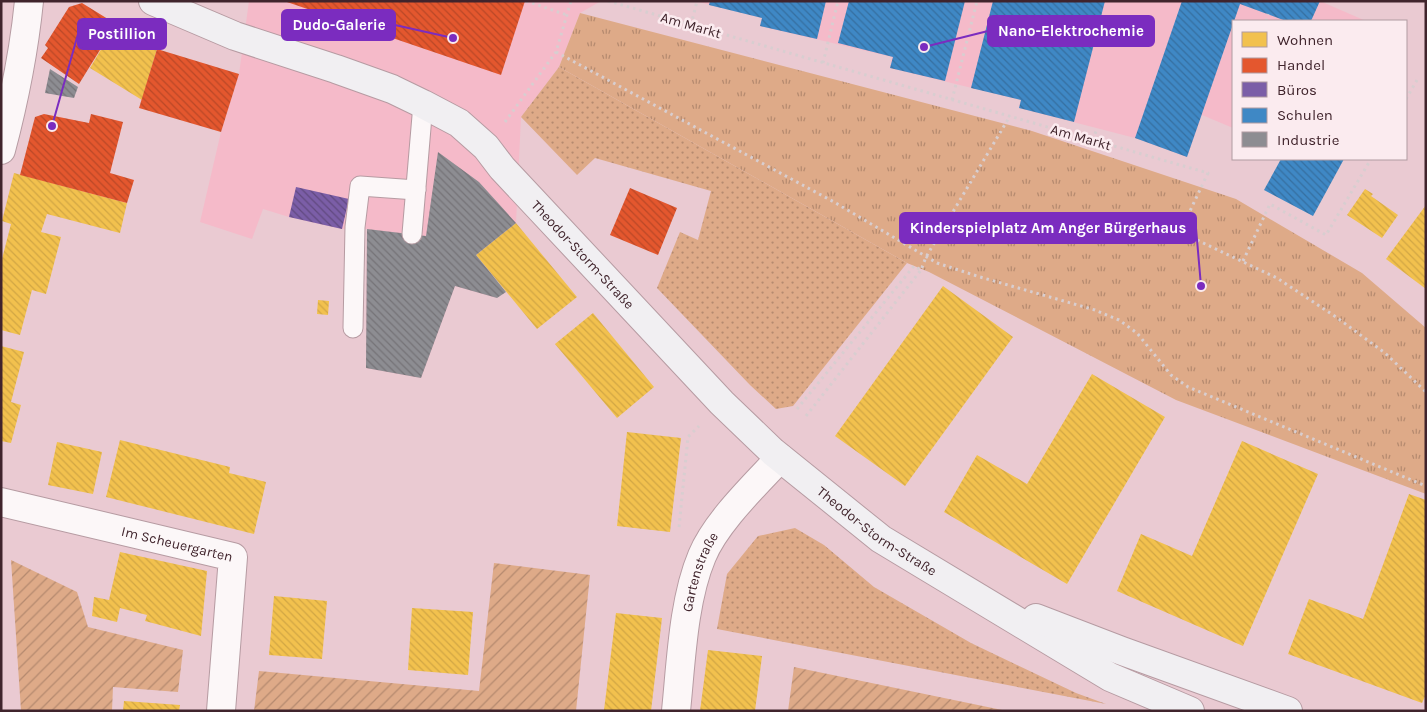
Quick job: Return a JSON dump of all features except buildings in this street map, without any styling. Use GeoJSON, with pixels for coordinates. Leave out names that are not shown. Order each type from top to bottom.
{"type":"FeatureCollection","features":[{"type":"Feature","properties":{"kind":"street"},"geometry":{"type":"LineString","coordinates":[[1,150],[8,126],[29,1]]}},
{"type":"Feature","properties":{"kind":"street","name":"Theodor-Storm-Straße"},"geometry":{"type":"LineString","coordinates":[[153,1],[235,36],[336,68],[392,90],[423,104],[458,124],[486,147],[502,168],[722,403],[780,458],[881,540],[1110,677],[1190,711]]}},
{"type":"Feature","properties":{"kind":"street","name":"Gartenstraße"},"geometry":{"type":"LineString","coordinates":[[676,711],[687,616],[691,593],[702,556],[714,534],[780,458]]}},
{"type":"Feature","properties":{"kind":"street","name":"Im Scheuergarten"},"geometry":{"type":"LineString","coordinates":[[1,502],[233,557],[221,711]]}},
{"type":"Feature","properties":{"kind":"street","name":"Theodor-Storm-Straße"},"geometry":{"type":"LineString","coordinates":[[964,591],[1122,651],[1258,706],[1288,711]]}},
{"type":"Feature","properties":{"kind":"lane"},"geometry":{"type":"LineString","coordinates":[[412,234],[423,104]]}},
{"type":"Feature","properties":{"kind":"lane"},"geometry":{"type":"LineString","coordinates":[[353,328],[356,227],[360,186],[416,190]]}},
{"type":"Feature","properties":{"kind":"path"},"geometry":{"type":"LineString","coordinates":[[526,1],[567,16]]}},
{"type":"Feature","properties":{"kind":"path"},"geometry":{"type":"LineString","coordinates":[[502,126],[556,52],[571,1]]}},
{"type":"Feature","properties":{"kind":"path","name":"Am Markt"},"geometry":{"type":"LineString","coordinates":[[608,1],[1208,173],[1180,232],[1277,278],[1336,317],[1385,353],[1426,392]]}},
{"type":"Feature","properties":{"kind":"path"},"geometry":{"type":"LineString","coordinates":[[690,25],[697,1]]}},
{"type":"Feature","properties":{"kind":"path"},"geometry":{"type":"LineString","coordinates":[[822,63],[838,1]]}},
{"type":"Feature","properties":{"kind":"path"},"geometry":{"type":"LineString","coordinates":[[952,100],[977,1]]}},
{"type":"Feature","properties":{"kind":"path"},"geometry":{"type":"LineString","coordinates":[[1266,20],[1268,14]]}},
{"type":"Feature","properties":{"kind":"path"},"geometry":{"type":"LineString","coordinates":[[556,52],[834,202],[926,257],[951,268],[1095,310],[1119,320],[1137,333],[1171,375],[1188,387],[1426,486]]}},
{"type":"Feature","properties":{"kind":"path"},"geometry":{"type":"LineString","coordinates":[[1407,97],[1417,80]]}},
{"type":"Feature","properties":{"kind":"path"},"geometry":{"type":"LineString","coordinates":[[806,416],[920,270],[1010,116]]}},
{"type":"Feature","properties":{"kind":"path"},"geometry":{"type":"LineString","coordinates":[[1093,140],[1097,128]]}},
{"type":"Feature","properties":{"kind":"path"},"geometry":{"type":"LineString","coordinates":[[1243,261],[1270,204],[1326,235],[1370,160]]}},
{"type":"Feature","properties":{"kind":"path"},"geometry":{"type":"LineString","coordinates":[[797,409],[914,266],[920,270]]}},
{"type":"Feature","properties":{"kind":"path"},"geometry":{"type":"LineString","coordinates":[[678,531],[688,437],[705,420]]}},
{"type":"Feature","properties":{"kind":"shaded area"},"geometry":{"type":"Polygon","coordinates":[[[249,1],[601,1],[580,13],[559,67],[521,117],[516,223],[476,255],[497,298],[455,286],[421,378],[366,368],[367,229],[342,229],[263,209],[252,239],[200,222],[221,132],[239,74],[249,1]]]}},
{"type":"Feature","properties":{"kind":"shaded area"},"geometry":{"type":"Polygon","coordinates":[[[695,1],[1320,1],[1364,20],[1232,20],[1232,128],[1202,115],[1187,157],[1135,138],[1019,108],[1021,100],[890,68],[892,57],[760,26],[762,18],[695,1]]]}},
{"type":"Feature","properties":{"kind":"green space"},"geometry":{"type":"Polygon","coordinates":[[[580,13],[1032,131],[1236,199],[1362,273],[1426,328],[1426,494],[1176,400],[929,272],[907,263],[559,67],[580,13]]]}},
{"type":"Feature","properties":{"kind":"green space"},"geometry":{"type":"Polygon","coordinates":[[[559,67],[907,263],[793,406],[776,409],[750,385],[657,288],[680,232],[698,240],[711,191],[595,158],[577,175],[521,117],[559,67]]]}},
{"type":"Feature","properties":{"kind":"green space"},"geometry":{"type":"Polygon","coordinates":[[[795,528],[824,545],[874,587],[971,643],[1076,693],[1106,704],[717,629],[727,574],[758,536],[795,528]]]}},
{"type":"Feature","properties":{"kind":"green space"},"geometry":{"type":"Polygon","coordinates":[[[11,560],[77,592],[88,627],[183,650],[178,692],[113,687],[112,711],[21,711],[11,560]]]}},
{"type":"Feature","properties":{"kind":"green space"},"geometry":{"type":"Polygon","coordinates":[[[494,563],[590,575],[576,711],[254,711],[259,671],[479,691],[494,563]]]}},
{"type":"Feature","properties":{"kind":"green space"},"geometry":{"type":"Polygon","coordinates":[[[794,667],[1007,711],[788,711],[794,667]]]}},
{"type":"Feature","properties":{"kind":"place","name":"Dudo-Galerie"},"geometry":{"type":"Point","coordinates":[453,38]}},
{"type":"Feature","properties":{"kind":"place","name":"Nano-Elektrochemie"},"geometry":{"type":"Point","coordinates":[924,47]}},
{"type":"Feature","properties":{"kind":"place","name":"Postillion"},"geometry":{"type":"Point","coordinates":[52,126]}},
{"type":"Feature","properties":{"kind":"place","name":"Kinderspielplatz Am Anger Bürgerhaus"},"geometry":{"type":"Point","coordinates":[1201,286]}}]}
